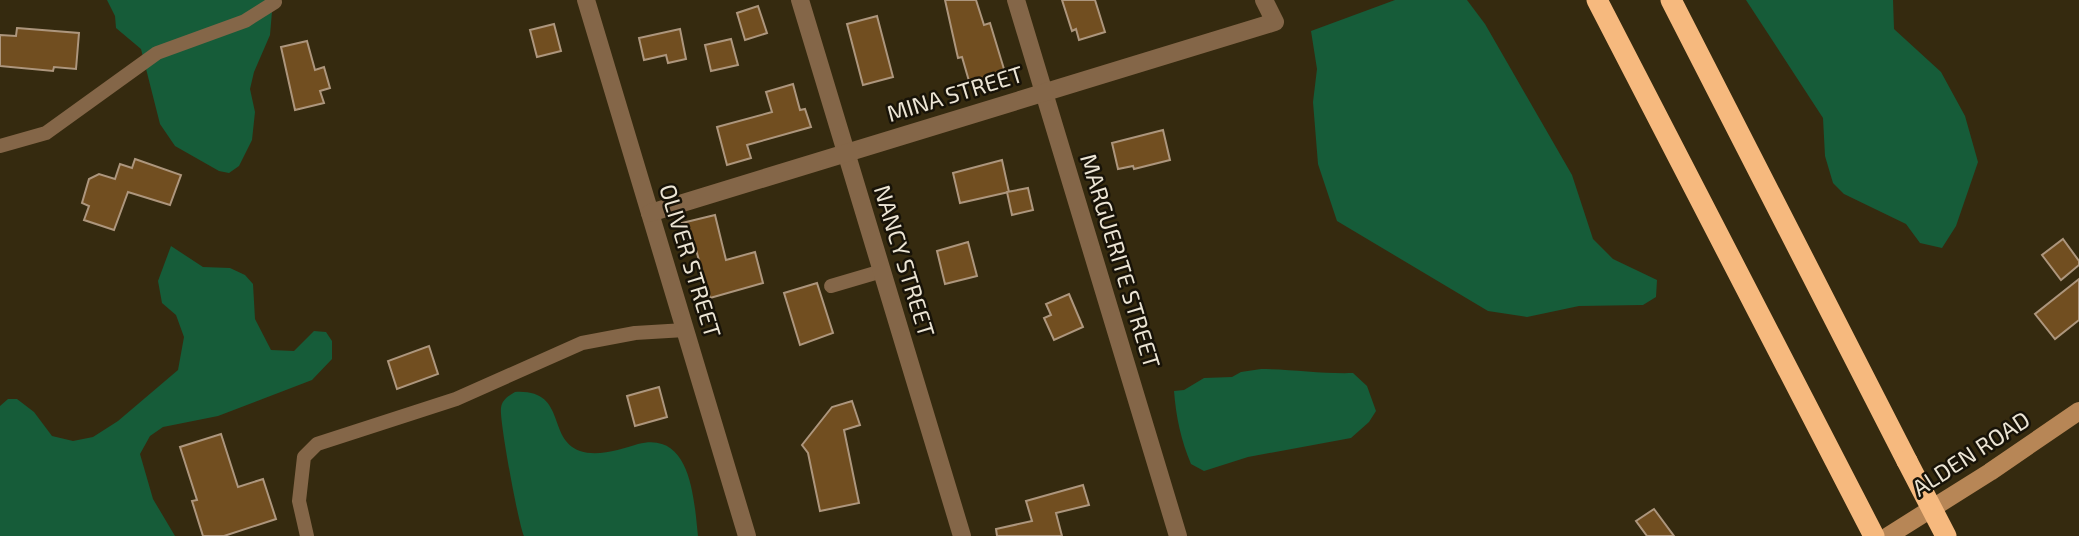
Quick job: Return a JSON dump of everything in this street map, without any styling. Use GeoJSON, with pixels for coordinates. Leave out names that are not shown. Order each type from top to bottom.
{"type":"FeatureCollection","features":[{"type":"Feature","properties":{"kind":"highway"},"geometry":{"type":"LineString","coordinates":[[1597,0],[1874,536]]}},
{"type":"Feature","properties":{"kind":"highway"},"geometry":{"type":"LineString","coordinates":[[1671,0],[1946,536]]}},
{"type":"Feature","properties":{"kind":"main road","name":"ALDEN ROAD"},"geometry":{"type":"LineString","coordinates":[[1888,536],[1990,472],[2079,411]]}},
{"type":"Feature","properties":{"kind":"street","name":"OLIVER STREET"},"geometry":{"type":"LineString","coordinates":[[586,0],[747,536]]}},
{"type":"Feature","properties":{"kind":"street","name":"NANCY STREET"},"geometry":{"type":"LineString","coordinates":[[800,0],[962,536]]}},
{"type":"Feature","properties":{"kind":"street","name":"MARGUERITE STREET"},"geometry":{"type":"LineString","coordinates":[[1016,0],[1178,536]]}},
{"type":"Feature","properties":{"kind":"street","name":"MINA STREET"},"geometry":{"type":"LineString","coordinates":[[650,213],[1275,22],[1265,0]]}},
{"type":"Feature","properties":{"kind":"lane"},"geometry":{"type":"LineString","coordinates":[[0,146],[46,133],[157,53],[245,21],[275,2]]}},
{"type":"Feature","properties":{"kind":"lane"},"geometry":{"type":"LineString","coordinates":[[831,286],[882,271]]}},
{"type":"Feature","properties":{"kind":"lane"},"geometry":{"type":"LineString","coordinates":[[307,536],[299,501],[304,457],[317,444],[456,399],[582,343],[635,333],[685,330]]}},
{"type":"Feature","properties":{"kind":"green space"},"geometry":{"type":"Polygon","coordinates":[[[107,0],[273,0],[270,35],[254,72],[250,89],[255,112],[252,140],[239,166],[229,173],[219,171],[175,146],[160,124],[141,49],[116,28],[115,16],[107,0]]]}},
{"type":"Feature","properties":{"kind":"green space"},"geometry":{"type":"Polygon","coordinates":[[[1395,0],[1467,0],[1485,24],[1572,175],[1593,239],[1613,259],[1657,280],[1656,297],[1643,305],[1579,306],[1527,317],[1488,311],[1337,221],[1318,164],[1313,102],[1317,69],[1311,31],[1395,0]]]}},
{"type":"Feature","properties":{"kind":"green space"},"geometry":{"type":"Polygon","coordinates":[[[1746,0],[1893,0],[1894,29],[1941,72],[1965,116],[1978,162],[1956,226],[1942,248],[1920,243],[1906,224],[1844,194],[1833,183],[1825,156],[1823,118],[1746,0]]]}},
{"type":"Feature","properties":{"kind":"green space"},"geometry":{"type":"Polygon","coordinates":[[[171,246],[203,267],[230,268],[245,275],[253,284],[255,319],[271,350],[294,351],[314,331],[326,332],[332,341],[332,359],[312,380],[218,416],[163,427],[150,436],[140,454],[153,499],[175,536],[0,536],[0,406],[8,399],[17,399],[34,412],[52,436],[73,441],[93,437],[118,421],[178,370],[184,337],[176,315],[162,303],[158,281],[171,246]]]}},
{"type":"Feature","properties":{"kind":"green space"},"geometry":{"type":"Polygon","coordinates":[[[1261,369],[1353,373],[1367,386],[1376,411],[1369,422],[1351,438],[1248,457],[1204,471],[1191,464],[1184,446],[1174,391],[1184,390],[1204,378],[1232,377],[1241,372],[1261,369]]]}},
{"type":"Feature","properties":{"kind":"green space"},"geometry":{"type":"Polygon","coordinates":[[[515,392],[532,393],[543,398],[550,406],[563,436],[570,445],[580,451],[602,453],[656,442],[670,448],[680,458],[687,472],[695,505],[698,536],[524,536],[501,416],[503,403],[515,392]]]}},
{"type":"Feature","properties":{"kind":"building"},"geometry":{"type":"Polygon","coordinates":[[[945,0],[976,0],[984,25],[990,23],[1007,79],[986,85],[981,78],[969,81],[962,57],[958,58],[945,0]]]}},
{"type":"Feature","properties":{"kind":"building"},"geometry":{"type":"Polygon","coordinates":[[[1062,0],[1095,0],[1105,32],[1079,40],[1076,29],[1072,31],[1062,0]]]}},
{"type":"Feature","properties":{"kind":"building"},"geometry":{"type":"Polygon","coordinates":[[[758,6],[767,33],[745,40],[737,13],[758,6]]]}},
{"type":"Feature","properties":{"kind":"building"},"geometry":{"type":"Polygon","coordinates":[[[877,16],[893,77],[863,85],[847,24],[877,16]]]}},
{"type":"Feature","properties":{"kind":"building"},"geometry":{"type":"Polygon","coordinates":[[[554,24],[561,51],[537,57],[530,30],[554,24]]]}},
{"type":"Feature","properties":{"kind":"building"},"geometry":{"type":"Polygon","coordinates":[[[17,28],[79,33],[76,69],[54,67],[53,71],[0,66],[0,35],[16,36],[17,28]]]}},
{"type":"Feature","properties":{"kind":"building"},"geometry":{"type":"Polygon","coordinates":[[[680,29],[686,59],[668,63],[666,55],[644,60],[639,38],[680,29]]]}},
{"type":"Feature","properties":{"kind":"building"},"geometry":{"type":"Polygon","coordinates":[[[731,39],[738,65],[711,71],[705,45],[731,39]]]}},
{"type":"Feature","properties":{"kind":"building"},"geometry":{"type":"Polygon","coordinates":[[[307,41],[315,70],[324,67],[330,88],[320,91],[324,103],[295,110],[281,47],[307,41]]]}},
{"type":"Feature","properties":{"kind":"building"},"geometry":{"type":"Polygon","coordinates":[[[793,84],[800,110],[805,109],[811,127],[747,145],[751,158],[727,165],[717,127],[772,112],[766,92],[793,84]]]}},
{"type":"Feature","properties":{"kind":"building"},"geometry":{"type":"Polygon","coordinates":[[[1163,130],[1170,160],[1134,169],[1133,166],[1118,169],[1112,143],[1163,130]]]}},
{"type":"Feature","properties":{"kind":"building"},"geometry":{"type":"Polygon","coordinates":[[[135,159],[181,175],[170,205],[128,192],[114,230],[84,220],[89,206],[82,203],[89,179],[99,174],[115,179],[120,164],[132,168],[135,159]]]}},
{"type":"Feature","properties":{"kind":"building"},"geometry":{"type":"Polygon","coordinates":[[[1002,160],[1009,192],[960,203],[953,173],[1002,160]]]}},
{"type":"Feature","properties":{"kind":"building"},"geometry":{"type":"Polygon","coordinates":[[[1028,188],[1033,210],[1012,215],[1007,192],[1028,188]]]}},
{"type":"Feature","properties":{"kind":"building"},"geometry":{"type":"Polygon","coordinates":[[[715,215],[726,260],[755,252],[763,283],[710,298],[694,243],[688,244],[682,223],[715,215]]]}},
{"type":"Feature","properties":{"kind":"building"},"geometry":{"type":"Polygon","coordinates":[[[2063,239],[2079,265],[2061,280],[2042,255],[2063,239]]]}},
{"type":"Feature","properties":{"kind":"building"},"geometry":{"type":"Polygon","coordinates":[[[968,242],[977,276],[945,284],[937,251],[968,242]]]}},
{"type":"Feature","properties":{"kind":"building"},"geometry":{"type":"Polygon","coordinates":[[[2079,279],[2079,320],[2055,339],[2035,314],[2079,279]]]}},
{"type":"Feature","properties":{"kind":"building"},"geometry":{"type":"Polygon","coordinates":[[[817,283],[833,333],[800,345],[784,293],[817,283]]]}},
{"type":"Feature","properties":{"kind":"building"},"geometry":{"type":"Polygon","coordinates":[[[1069,294],[1083,327],[1054,340],[1044,318],[1051,315],[1046,304],[1069,294]]]}},
{"type":"Feature","properties":{"kind":"building"},"geometry":{"type":"Polygon","coordinates":[[[429,346],[438,374],[397,389],[388,361],[429,346]]]}},
{"type":"Feature","properties":{"kind":"building"},"geometry":{"type":"Polygon","coordinates":[[[659,387],[667,417],[635,426],[627,396],[659,387]]]}},
{"type":"Feature","properties":{"kind":"building"},"geometry":{"type":"Polygon","coordinates":[[[852,401],[860,425],[844,430],[859,503],[820,511],[808,453],[802,445],[832,407],[852,401]]]}},
{"type":"Feature","properties":{"kind":"building"},"geometry":{"type":"Polygon","coordinates":[[[221,434],[238,487],[263,479],[276,519],[224,536],[203,536],[192,501],[197,500],[180,447],[221,434]]]}},
{"type":"Feature","properties":{"kind":"building"},"geometry":{"type":"Polygon","coordinates":[[[1083,485],[1089,505],[1056,513],[1062,536],[997,536],[996,529],[1032,521],[1026,501],[1083,485]]]}},
{"type":"Feature","properties":{"kind":"building"},"geometry":{"type":"Polygon","coordinates":[[[1654,509],[1674,536],[1647,536],[1636,521],[1654,509]]]}}]}
